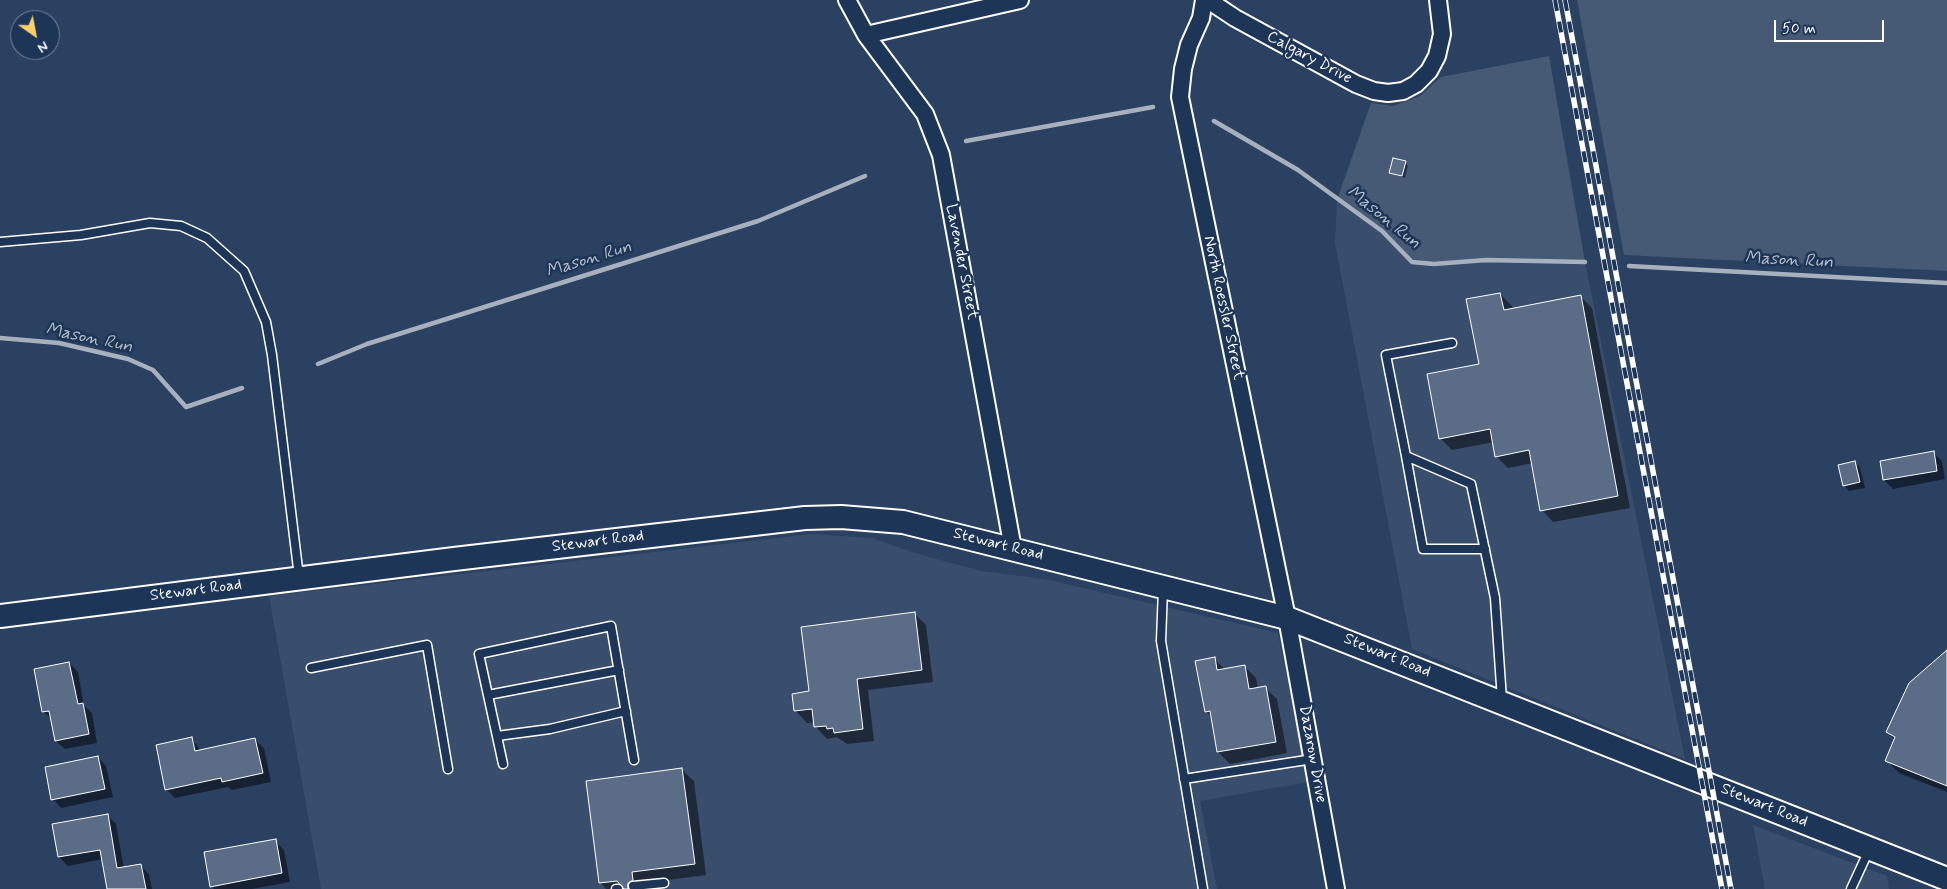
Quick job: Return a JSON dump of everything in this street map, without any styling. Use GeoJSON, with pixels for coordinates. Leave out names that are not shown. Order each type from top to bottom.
{"type":"FeatureCollection","features":[{"type":"Feature","properties":{"kind":"street","name":"Lavender Street"},"geometry":{"type":"LineString","coordinates":[[847,0],[866,35],[925,114],[941,155],[1013,549]]}},
{"type":"Feature","properties":{"kind":"street"},"geometry":{"type":"LineString","coordinates":[[866,35],[1020,0]]}},
{"type":"Feature","properties":{"kind":"street","name":"North Roessler Street"},"geometry":{"type":"LineString","coordinates":[[1204,0],[1201,18],[1189,45],[1183,68],[1180,97],[1287,618]]}},
{"type":"Feature","properties":{"kind":"street","name":"Calgary Drive"},"geometry":{"type":"LineString","coordinates":[[1208,0],[1235,18],[1356,84],[1374,91],[1388,93],[1403,91],[1416,84],[1428,72],[1437,56],[1442,34],[1438,0]]}},
{"type":"Feature","properties":{"kind":"street","name":"Stewart Road"},"geometry":{"type":"LineString","coordinates":[[0,616],[299,578],[805,518],[903,522],[1287,618],[1947,879]]}},
{"type":"Feature","properties":{"kind":"street","name":"Dazarow Drive"},"geometry":{"type":"LineString","coordinates":[[1287,618],[1336,889]]}},
{"type":"Feature","properties":{"kind":"lane"},"geometry":{"type":"LineString","coordinates":[[0,242],[80,235],[150,223],[181,226],[207,238],[244,270],[266,322],[272,355],[299,578]]}},
{"type":"Feature","properties":{"kind":"lane"},"geometry":{"type":"LineString","coordinates":[[1452,343],[1386,355],[1424,549],[1485,549]]}},
{"type":"Feature","properties":{"kind":"lane"},"geometry":{"type":"LineString","coordinates":[[1406,456],[1471,484],[1495,598],[1502,702]]}},
{"type":"Feature","properties":{"kind":"lane"},"geometry":{"type":"LineString","coordinates":[[1163,587],[1160,641],[1203,889]]}},
{"type":"Feature","properties":{"kind":"lane"},"geometry":{"type":"LineString","coordinates":[[503,764],[479,654],[611,626],[634,760]]}},
{"type":"Feature","properties":{"kind":"lane"},"geometry":{"type":"LineString","coordinates":[[311,668],[427,645],[448,769]]}},
{"type":"Feature","properties":{"kind":"lane"},"geometry":{"type":"LineString","coordinates":[[488,695],[619,670]]}},
{"type":"Feature","properties":{"kind":"lane"},"geometry":{"type":"LineString","coordinates":[[497,736],[550,729],[626,711]]}},
{"type":"Feature","properties":{"kind":"lane"},"geometry":{"type":"LineString","coordinates":[[1184,779],[1313,759]]}},
{"type":"Feature","properties":{"kind":"lane"},"geometry":{"type":"LineString","coordinates":[[1852,889],[1870,849]]}},
{"type":"Feature","properties":{"kind":"lane"},"geometry":{"type":"LineString","coordinates":[[634,886],[664,883]]}},
{"type":"Feature","properties":{"kind":"shaded area"},"geometry":{"type":"Polygon","coordinates":[[[1577,0],[1947,0],[1947,271],[1624,255],[1577,0]]]}},
{"type":"Feature","properties":{"kind":"shaded area"},"geometry":{"type":"Polygon","coordinates":[[[1549,56],[1585,262],[1486,260],[1434,264],[1412,262],[1382,231],[1337,200],[1371,103],[1393,106],[1420,96],[1441,77],[1549,56]]]}},
{"type":"Feature","properties":{"kind":"shaded area"},"geometry":{"type":"Polygon","coordinates":[[[1337,200],[1382,231],[1412,262],[1434,264],[1486,260],[1585,262],[1685,759],[1412,649],[1335,243],[1337,200]]]}},
{"type":"Feature","properties":{"kind":"shaded area"},"geometry":{"type":"Polygon","coordinates":[[[812,534],[872,538],[915,553],[981,571],[1044,579],[1278,633],[1308,782],[1200,801],[1217,889],[321,889],[269,596],[812,534]]]}},
{"type":"Feature","properties":{"kind":"shaded area"},"geometry":{"type":"Polygon","coordinates":[[[1753,825],[1887,876],[1889,889],[1765,889],[1753,825]]]}},
{"type":"Feature","properties":{"kind":"building"},"geometry":{"type":"Polygon","coordinates":[[[1393,158],[1406,161],[1402,176],[1389,173],[1393,158]]]}},
{"type":"Feature","properties":{"kind":"building"},"geometry":{"type":"Polygon","coordinates":[[[1500,293],[1504,310],[1581,295],[1618,496],[1540,511],[1529,450],[1495,457],[1490,429],[1439,439],[1427,374],[1479,364],[1466,299],[1500,293]]]}},
{"type":"Feature","properties":{"kind":"building"},"geometry":{"type":"Polygon","coordinates":[[[1934,451],[1937,471],[1883,480],[1880,461],[1934,451]]]}},
{"type":"Feature","properties":{"kind":"building"},"geometry":{"type":"Polygon","coordinates":[[[1855,461],[1860,482],[1843,486],[1838,465],[1855,461]]]}},
{"type":"Feature","properties":{"kind":"building"},"geometry":{"type":"Polygon","coordinates":[[[915,612],[922,670],[857,679],[863,729],[834,733],[833,728],[827,729],[826,726],[814,727],[812,709],[794,711],[792,694],[809,691],[801,627],[915,612]]]}},
{"type":"Feature","properties":{"kind":"building"},"geometry":{"type":"Polygon","coordinates":[[[1947,650],[1947,786],[1885,761],[1895,737],[1886,732],[1909,683],[1947,650]]]}},
{"type":"Feature","properties":{"kind":"building"},"geometry":{"type":"Polygon","coordinates":[[[1215,657],[1217,670],[1245,665],[1249,689],[1266,686],[1276,742],[1217,752],[1210,711],[1205,712],[1195,661],[1215,657]]]}},
{"type":"Feature","properties":{"kind":"building"},"geometry":{"type":"Polygon","coordinates":[[[69,662],[78,704],[83,703],[89,734],[55,741],[49,711],[42,712],[34,669],[69,662]]]}},
{"type":"Feature","properties":{"kind":"building"},"geometry":{"type":"Polygon","coordinates":[[[192,737],[195,751],[255,738],[263,773],[222,782],[221,778],[165,790],[156,745],[192,737]]]}},
{"type":"Feature","properties":{"kind":"building"},"geometry":{"type":"Polygon","coordinates":[[[98,756],[105,789],[51,800],[45,767],[98,756]]]}},
{"type":"Feature","properties":{"kind":"building"},"geometry":{"type":"Polygon","coordinates":[[[682,768],[695,864],[632,872],[633,880],[628,883],[628,889],[624,889],[617,881],[599,883],[586,781],[682,768]]]}},
{"type":"Feature","properties":{"kind":"building"},"geometry":{"type":"Polygon","coordinates":[[[108,814],[117,868],[141,864],[146,889],[107,889],[100,850],[58,857],[52,824],[108,814]]]}},
{"type":"Feature","properties":{"kind":"building"},"geometry":{"type":"Polygon","coordinates":[[[276,839],[282,873],[210,887],[204,852],[276,839]]]}},
{"type":"Feature","properties":{"kind":"waterway","name":"Mason Run"},"geometry":{"type":"LineString","coordinates":[[966,141],[1153,107]]}},
{"type":"Feature","properties":{"kind":"waterway","name":"Mason Run"},"geometry":{"type":"LineString","coordinates":[[1214,121],[1298,170],[1382,231],[1412,262],[1434,264],[1486,260],[1585,262]]}},
{"type":"Feature","properties":{"kind":"waterway","name":"Mason Run"},"geometry":{"type":"LineString","coordinates":[[318,364],[367,344],[758,221],[865,176]]}},
{"type":"Feature","properties":{"kind":"waterway","name":"Mason Run"},"geometry":{"type":"LineString","coordinates":[[1629,266],[1947,283]]}},
{"type":"Feature","properties":{"kind":"waterway","name":"Mason Run"},"geometry":{"type":"LineString","coordinates":[[0,338],[59,343],[128,359],[153,370],[186,407],[242,388]]}},
{"type":"Feature","properties":{"kind":"railway"},"geometry":{"type":"LineString","coordinates":[[1555,0],[1722,889]]}},
{"type":"Feature","properties":{"kind":"railway"},"geometry":{"type":"LineString","coordinates":[[1565,0],[1731,889]]}}]}
